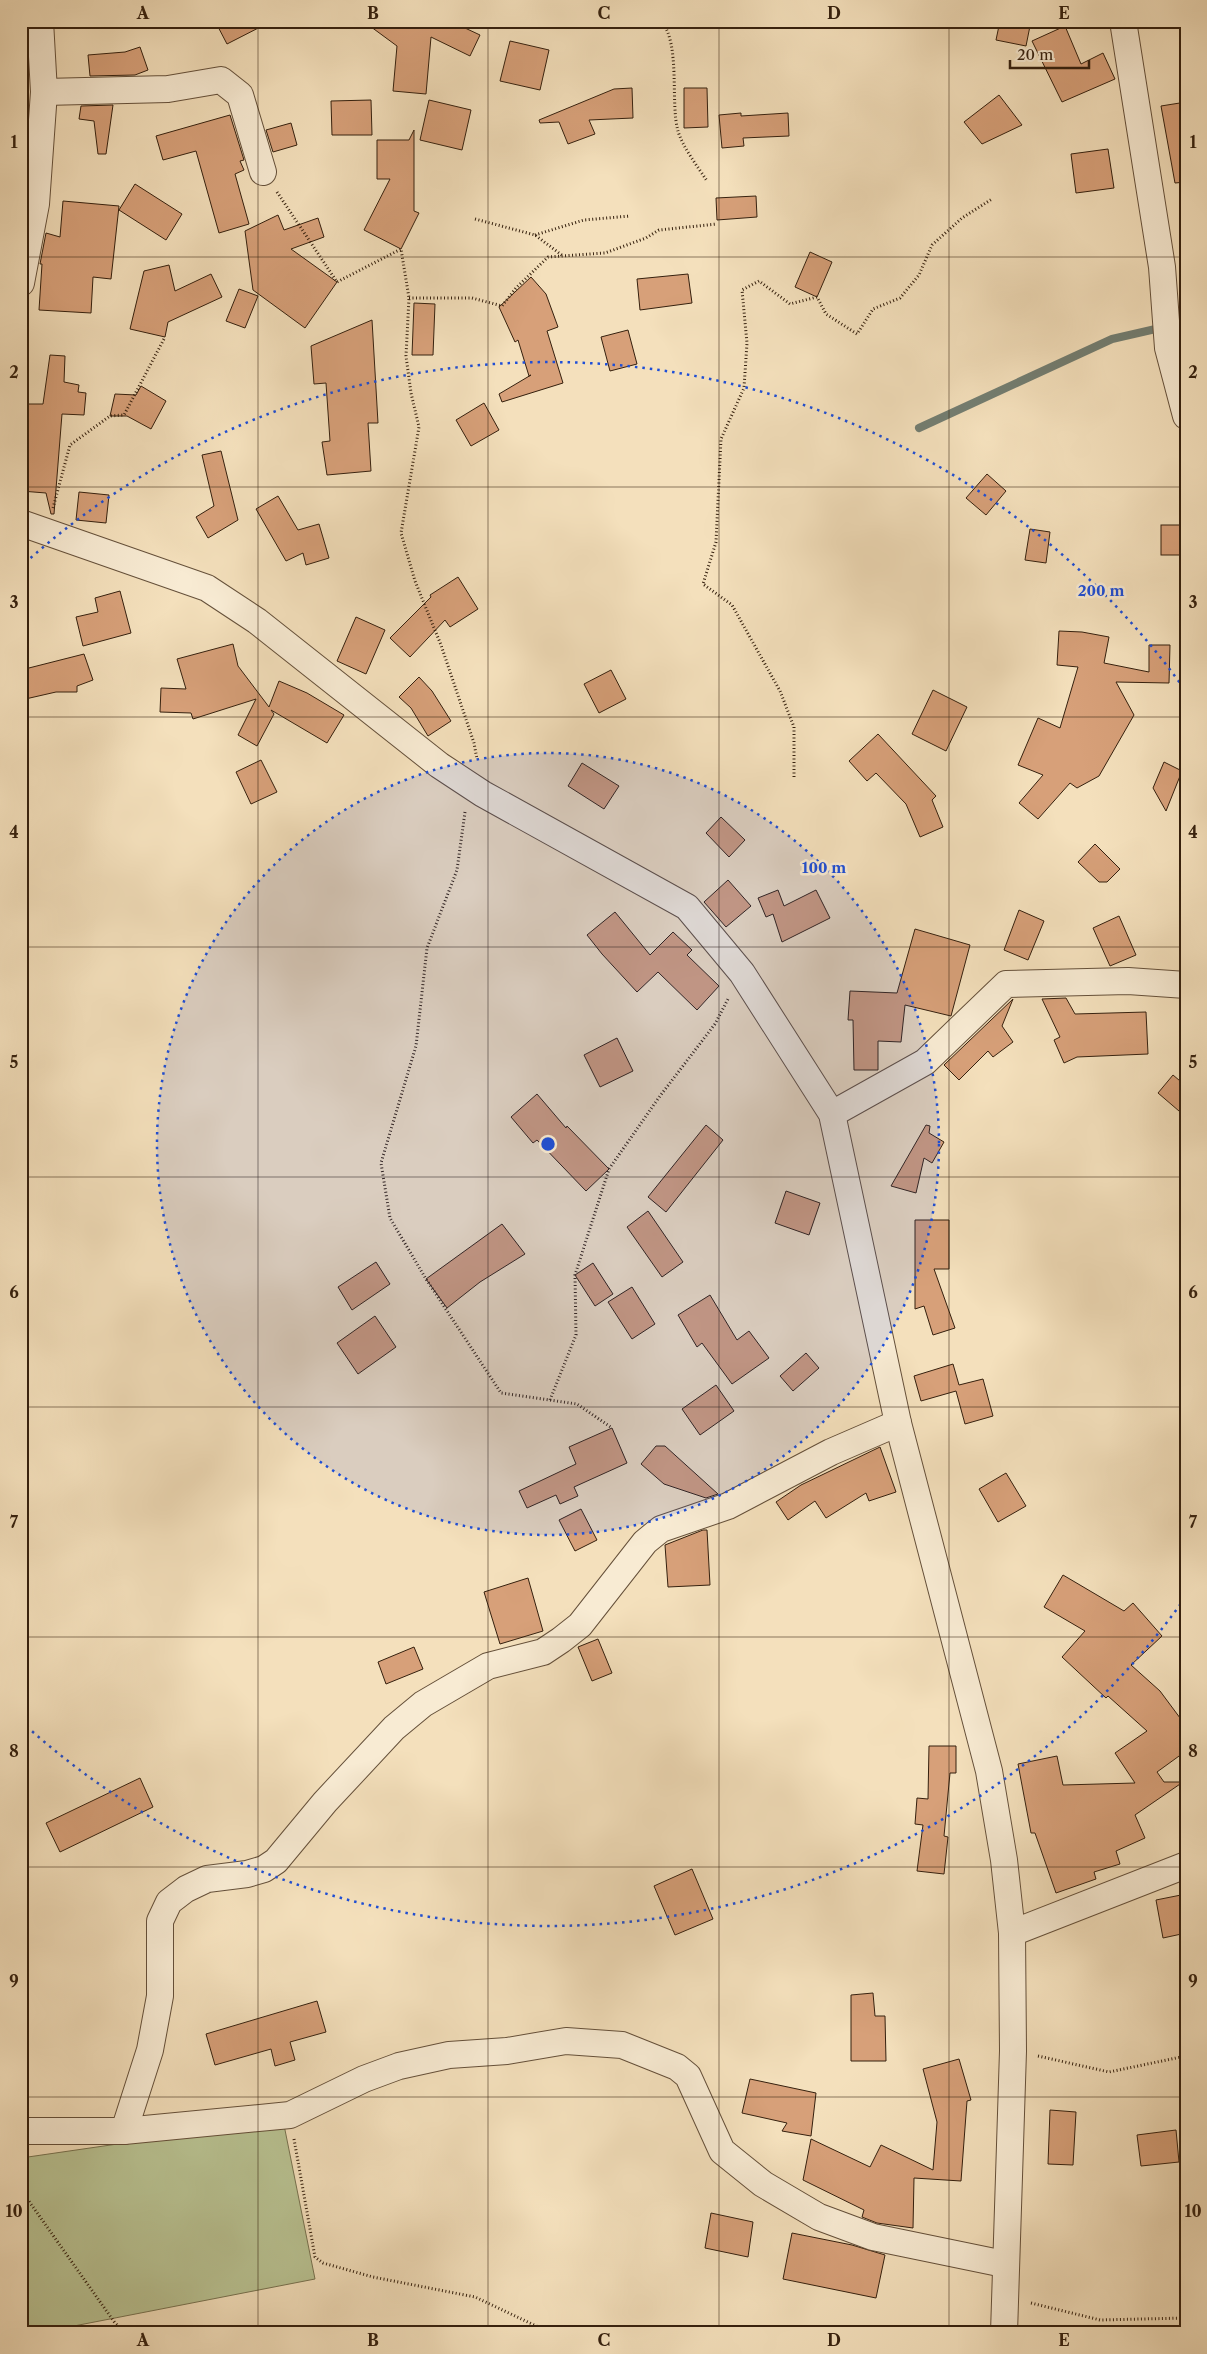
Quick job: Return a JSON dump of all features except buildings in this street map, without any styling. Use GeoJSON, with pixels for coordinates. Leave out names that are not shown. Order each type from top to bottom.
{"type":"FeatureCollection","features":[{"type":"Feature","properties":{"kind":"street"},"geometry":{"type":"LineString","coordinates":[[21,283],[36,204],[44,92],[40,21]]}},
{"type":"Feature","properties":{"kind":"street"},"geometry":{"type":"LineString","coordinates":[[1123,21],[1162,267],[1167,314],[1168,348],[1186,416]]}},
{"type":"Feature","properties":{"kind":"street"},"geometry":{"type":"LineString","coordinates":[[44,92],[168,89],[221,80],[240,96],[263,172]]}},
{"type":"Feature","properties":{"kind":"street"},"geometry":{"type":"LineString","coordinates":[[24,525],[207,588],[257,621],[439,765],[476,789],[687,907],[742,973],[832,1114],[898,1423],[989,1771],[1004,1860],[1012,1933],[1013,2051],[1004,2264],[1004,2333]]}},
{"type":"Feature","properties":{"kind":"street"},"geometry":{"type":"LineString","coordinates":[[832,1114],[925,1062],[1006,984],[1128,981],[1186,985]]}},
{"type":"Feature","properties":{"kind":"street"},"geometry":{"type":"LineString","coordinates":[[124,2131],[150,2050],[160,1996],[160,1921],[169,1902],[186,1889],[207,1879],[247,1874],[264,1869],[276,1861],[326,1802],[394,1728],[423,1704],[488,1666],[542,1652],[561,1640],[580,1625],[645,1542],[662,1528],[728,1506],[831,1452],[898,1423]]}},
{"type":"Feature","properties":{"kind":"street"},"geometry":{"type":"LineString","coordinates":[[1012,1933],[1186,1865]]}},
{"type":"Feature","properties":{"kind":"street"},"geometry":{"type":"LineString","coordinates":[[21,2131],[124,2131],[290,2115],[364,2078],[416,2062],[449,2055],[508,2051],[566,2041],[622,2045],[677,2067],[688,2076],[722,2151],[763,2184],[819,2217],[873,2237],[1004,2264]]}},
{"type":"Feature","properties":{"kind":"path"},"geometry":{"type":"LineString","coordinates":[[662,21],[667,27],[673,64],[678,131],[707,181]]}},
{"type":"Feature","properties":{"kind":"path"},"geometry":{"type":"LineString","coordinates":[[263,172],[312,242],[337,282],[401,249],[409,298],[406,356],[411,393],[419,427],[401,533],[415,581],[441,645],[474,743],[476,789],[457,870],[427,948],[416,1046],[381,1162],[390,1218],[426,1279],[501,1393],[577,1404],[612,1428]]}},
{"type":"Feature","properties":{"kind":"path"},"geometry":{"type":"LineString","coordinates":[[794,777],[794,726],[780,691],[732,605],[703,584],[716,542],[721,439],[744,388],[747,343],[742,290],[759,280],[790,304],[817,297],[826,314],[857,334],[873,309],[900,298],[919,275],[932,245],[962,218],[992,199]]}},
{"type":"Feature","properties":{"kind":"path"},"geometry":{"type":"LineString","coordinates":[[535,235],[584,220],[630,216]]}},
{"type":"Feature","properties":{"kind":"path"},"geometry":{"type":"LineString","coordinates":[[476,219],[535,235],[564,256]]}},
{"type":"Feature","properties":{"kind":"path"},"geometry":{"type":"LineString","coordinates":[[409,298],[472,298],[502,306],[516,288],[548,257],[605,253],[646,238],[659,230],[717,224]]}},
{"type":"Feature","properties":{"kind":"path"},"geometry":{"type":"LineString","coordinates":[[24,525],[50,516],[70,445],[110,416],[124,415],[165,337]]}},
{"type":"Feature","properties":{"kind":"path"},"geometry":{"type":"LineString","coordinates":[[550,1400],[576,1335],[575,1275],[609,1169],[660,1096],[715,1024],[742,973]]}},
{"type":"Feature","properties":{"kind":"path"},"geometry":{"type":"LineString","coordinates":[[1013,2051],[1109,2072],[1186,2056]]}},
{"type":"Feature","properties":{"kind":"path"},"geometry":{"type":"LineString","coordinates":[[290,2115],[315,2257],[323,2263],[372,2277],[475,2297],[551,2333]]}},
{"type":"Feature","properties":{"kind":"path"},"geometry":{"type":"LineString","coordinates":[[21,2190],[115,2323],[126,2333]]}},
{"type":"Feature","properties":{"kind":"path"},"geometry":{"type":"LineString","coordinates":[[1003,2296],[1100,2320],[1185,2319]]}},
{"type":"Feature","properties":{"kind":"green space"},"geometry":{"type":"Polygon","coordinates":[[[283,2120],[315,2279],[38,2333],[21,2333],[21,2158],[283,2120]]]}},
{"type":"Feature","properties":{"kind":"waterway"},"geometry":{"type":"LineString","coordinates":[[919,428],[1112,339],[1186,322]]}}]}
